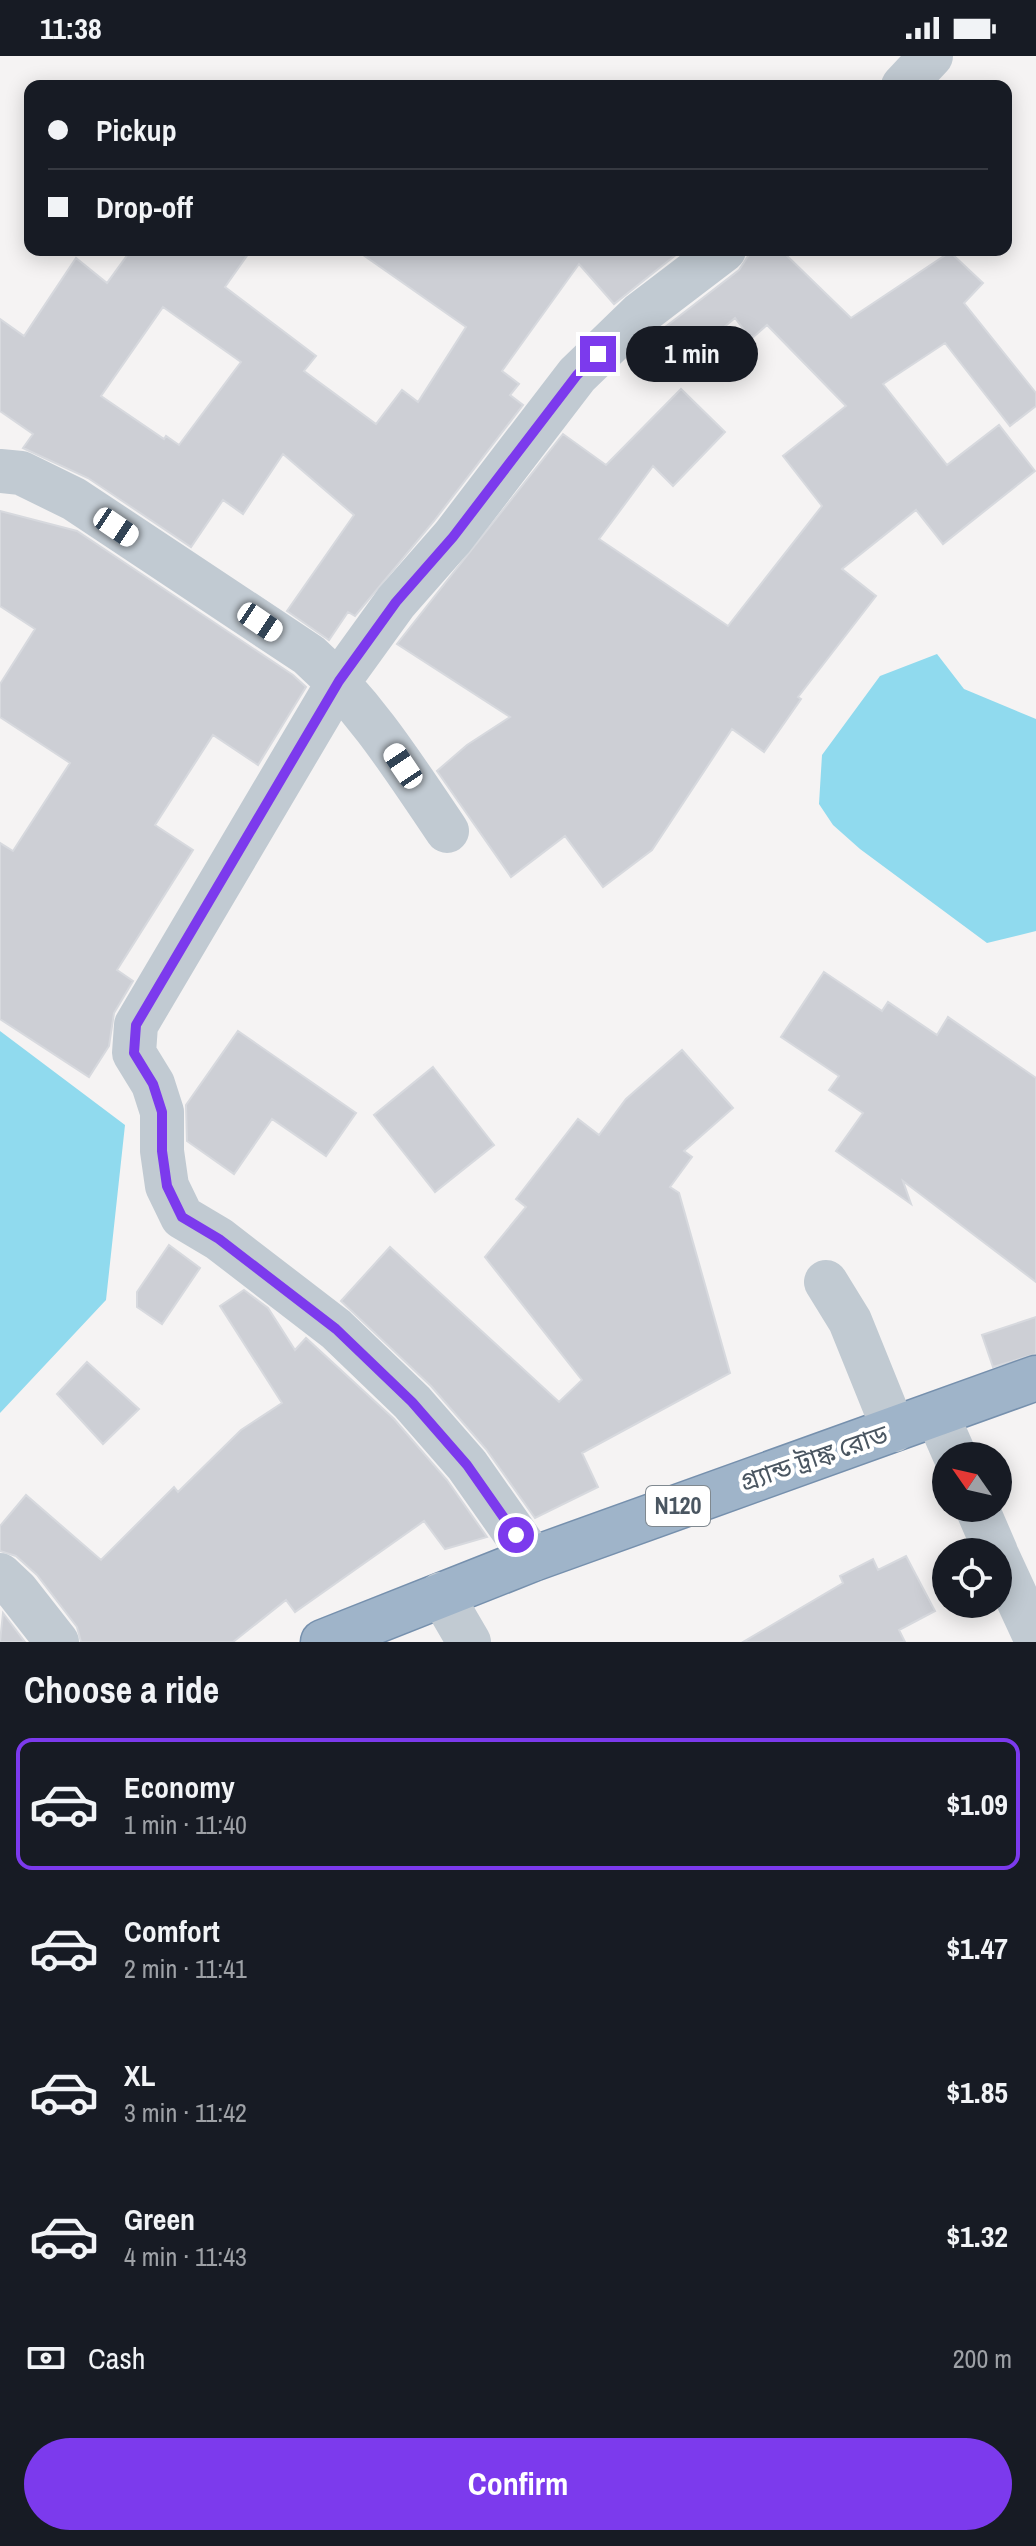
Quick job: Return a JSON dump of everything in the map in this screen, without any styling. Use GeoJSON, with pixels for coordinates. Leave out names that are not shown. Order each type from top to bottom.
{"type":"FeatureCollection","features":[{"type":"Feature","properties":{"kind":"highway","name":"গ্র্যান্ড ট্রাঙ্ক রোড"},"geometry":{"type":"LineString","coordinates":[[323,1642],[533,1559],[1036,1378]]}},
{"type":"Feature","properties":{"kind":"street"},"geometry":{"type":"LineString","coordinates":[[909,80],[931,56]]}},
{"type":"Feature","properties":{"kind":"street"},"geometry":{"type":"LineString","coordinates":[[533,1559],[467,1465],[412,1402],[336,1329],[219,1239],[182,1217],[167,1186],[162,1151],[162,1112],[153,1084],[134,1053],[136,1025],[339,681],[396,602],[453,537],[577,375],[640,314],[716,256]]}},
{"type":"Feature","properties":{"kind":"street"},"geometry":{"type":"LineString","coordinates":[[0,471],[21,473],[74,499],[309,655],[339,681],[447,831]]}},
{"type":"Feature","properties":{"kind":"street"},"geometry":{"type":"LineString","coordinates":[[826,1282],[850,1321],[894,1430]]}},
{"type":"Feature","properties":{"kind":"street"},"geometry":{"type":"LineString","coordinates":[[937,1415],[949,1442]]}},
{"type":"Feature","properties":{"kind":"street"},"geometry":{"type":"LineString","coordinates":[[0,1575],[17,1591],[57,1642]]}},
{"type":"Feature","properties":{"kind":"street"},"geometry":{"type":"LineString","coordinates":[[1012,1587],[1036,1639]]}},
{"type":"Feature","properties":{"kind":"street"},"geometry":{"type":"LineString","coordinates":[[441,1594],[469,1642]]}},
{"type":"Feature","properties":{"kind":"water"},"geometry":{"type":"Polygon","coordinates":[[[937,654],[964,689],[1036,719],[1036,931],[987,943],[860,849],[833,825],[819,804],[822,755],[880,676],[937,654]]]}},
{"type":"Feature","properties":{"kind":"water"},"geometry":{"type":"Polygon","coordinates":[[[0,1031],[125,1125],[106,1300],[0,1413],[0,1031]]]}},
{"type":"Feature","properties":{"kind":"building"},"geometry":{"type":"Polygon","coordinates":[[[127,256],[247,256],[225,287],[316,356],[304,371],[376,424],[402,390],[418,402],[466,327],[365,256],[674,256],[614,304],[579,264],[502,371],[519,384],[510,395],[523,405],[434,521],[355,616],[348,612],[329,640],[287,611],[354,515],[283,454],[243,514],[223,500],[191,547],[88,478],[23,448],[33,434],[0,411],[0,319],[24,336],[76,258],[107,283],[127,256]],[[163,307],[101,396],[164,439],[166,436],[179,445],[241,362],[163,307]]]}},
{"type":"Feature","properties":{"kind":"building"},"geometry":{"type":"Polygon","coordinates":[[[748,256],[787,256],[851,318],[944,256],[954,256],[983,283],[964,303],[1036,393],[1036,406],[1010,426],[945,343],[883,384],[947,465],[999,425],[1035,471],[943,544],[916,510],[842,569],[876,596],[798,697],[801,699],[764,752],[732,729],[652,850],[603,887],[565,836],[511,877],[437,771],[467,745],[510,717],[397,644],[563,434],[606,465],[681,389],[725,432],[673,486],[653,466],[599,539],[728,626],[822,506],[783,456],[846,406],[767,325],[751,339],[735,318],[675,368],[651,338],[739,270],[748,256]]]}},
{"type":"Feature","properties":{"kind":"building"},"geometry":{"type":"Polygon","coordinates":[[[0,511],[77,531],[293,675],[306,687],[258,765],[213,735],[155,825],[193,850],[117,970],[133,981],[114,1013],[109,1046],[89,1077],[0,1019],[0,843],[13,851],[70,763],[0,717],[0,684],[35,629],[0,606],[0,511]]]}},
{"type":"Feature","properties":{"kind":"building"},"geometry":{"type":"Polygon","coordinates":[[[824,972],[882,1011],[888,1002],[937,1035],[948,1017],[1036,1078],[1036,1282],[903,1181],[911,1204],[836,1151],[863,1113],[829,1090],[839,1076],[781,1037],[824,972]]]}},
{"type":"Feature","properties":{"kind":"building"},"geometry":{"type":"Polygon","coordinates":[[[238,1031],[356,1113],[326,1156],[272,1119],[234,1174],[187,1141],[186,1105],[238,1031]]]}},
{"type":"Feature","properties":{"kind":"building"},"geometry":{"type":"Polygon","coordinates":[[[682,1050],[733,1108],[684,1151],[692,1157],[670,1187],[679,1193],[730,1373],[582,1453],[598,1487],[535,1518],[486,1449],[431,1386],[341,1301],[390,1247],[559,1402],[582,1380],[485,1257],[526,1207],[516,1199],[578,1119],[599,1135],[626,1099],[682,1050]]]}},
{"type":"Feature","properties":{"kind":"building"},"geometry":{"type":"Polygon","coordinates":[[[433,1067],[494,1145],[435,1192],[374,1115],[433,1067]]]}},
{"type":"Feature","properties":{"kind":"building"},"geometry":{"type":"Polygon","coordinates":[[[169,1245],[200,1268],[162,1324],[137,1307],[137,1292],[169,1245]]]}},
{"type":"Feature","properties":{"kind":"building"},"geometry":{"type":"Polygon","coordinates":[[[244,1290],[268,1308],[295,1350],[306,1338],[394,1419],[447,1480],[487,1537],[445,1549],[424,1521],[295,1612],[286,1600],[233,1642],[81,1642],[77,1627],[37,1575],[16,1556],[0,1551],[0,1526],[26,1495],[101,1560],[174,1487],[178,1492],[241,1430],[282,1403],[220,1306],[244,1290]]]}},
{"type":"Feature","properties":{"kind":"building"},"geometry":{"type":"Polygon","coordinates":[[[1036,1317],[1036,1354],[993,1367],[982,1335],[1036,1317]]]}},
{"type":"Feature","properties":{"kind":"building"},"geometry":{"type":"Polygon","coordinates":[[[87,1362],[139,1409],[103,1444],[57,1394],[87,1362]]]}},
{"type":"Feature","properties":{"kind":"building"},"geometry":{"type":"Polygon","coordinates":[[[906,1556],[932,1605],[932,1613],[899,1630],[905,1642],[743,1642],[843,1583],[840,1576],[873,1559],[878,1570],[906,1556]]]}},
{"type":"Feature","properties":{"kind":"building"},"geometry":{"type":"Polygon","coordinates":[[[3,1613],[25,1642],[0,1642],[3,1613]]]}},
{"type":"Feature","properties":{"kind":"route"},"geometry":{"type":"LineString","coordinates":[[516,1535],[467,1465],[412,1402],[336,1329],[219,1239],[182,1217],[167,1186],[162,1151],[162,1112],[153,1084],[134,1053],[136,1025],[339,681],[396,602],[453,537],[577,375],[598,354]]}}]}
